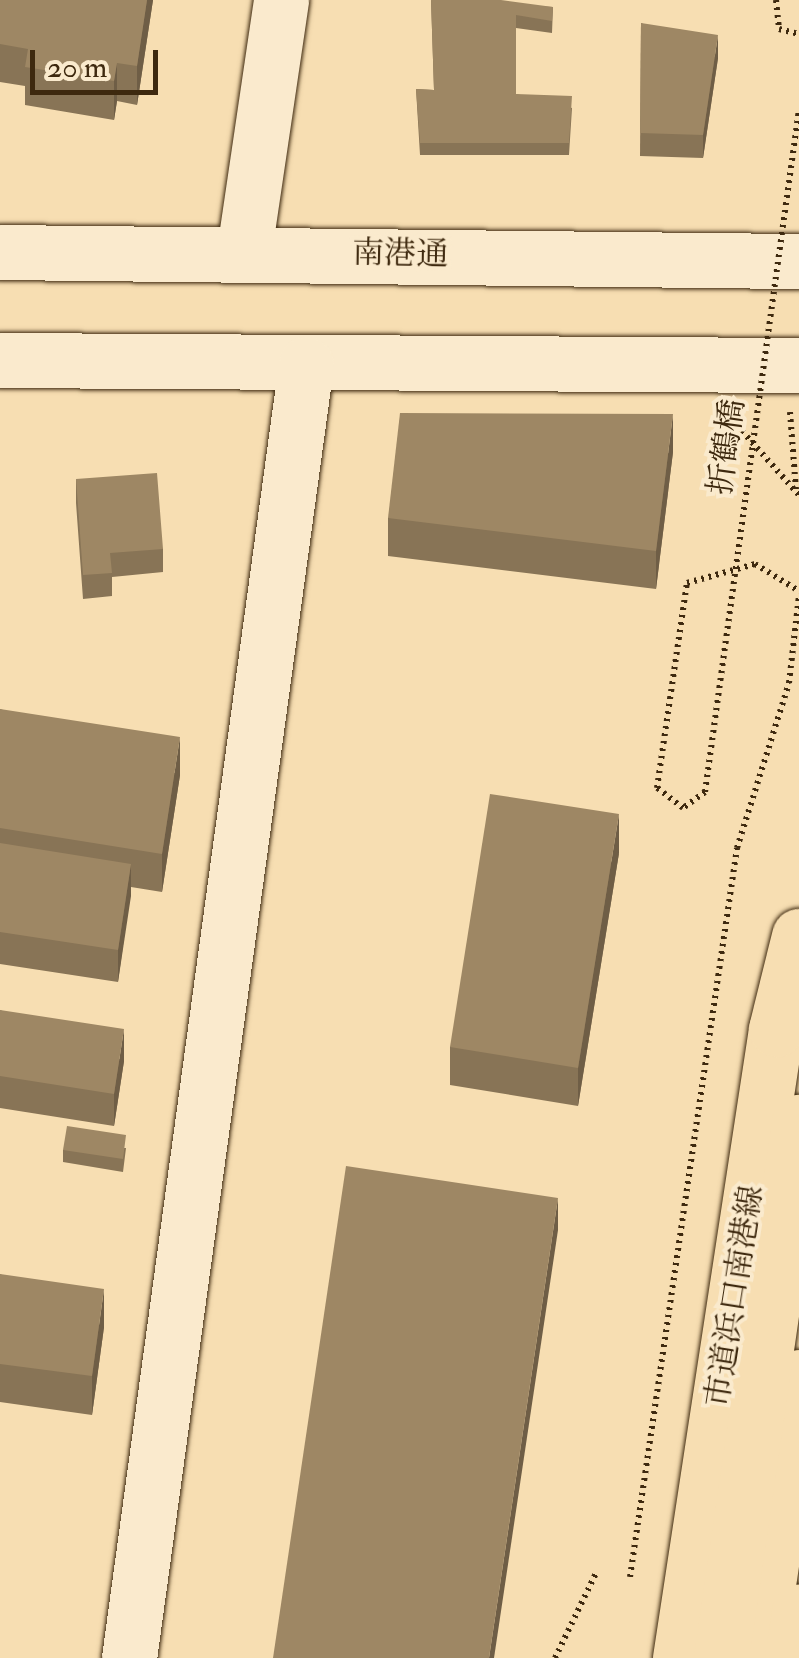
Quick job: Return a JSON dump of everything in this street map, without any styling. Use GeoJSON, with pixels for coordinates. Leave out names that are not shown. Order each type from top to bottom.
{"type":"FeatureCollection","features":[{"type":"Feature","properties":{"kind":"main road","name":"市道浜口南港線"},"geometry":{"type":"LineString","coordinates":[[680,1658],[776,1029],[799,936]]}},
{"type":"Feature","properties":{"kind":"main road"},"geometry":{"type":"LineString","coordinates":[[721,1658],[799,1122]]}},
{"type":"Feature","properties":{"kind":"main road"},"geometry":{"type":"LineString","coordinates":[[757,1658],[799,1378]]}},
{"type":"Feature","properties":{"kind":"main road"},"geometry":{"type":"LineString","coordinates":[[792,1658],[799,1612]]}},
{"type":"Feature","properties":{"kind":"street"},"geometry":{"type":"LineString","coordinates":[[244,251],[281,0]]}},
{"type":"Feature","properties":{"kind":"street","name":"南港通"},"geometry":{"type":"LineString","coordinates":[[0,252],[244,251],[799,261]]}},
{"type":"Feature","properties":{"kind":"street"},"geometry":{"type":"LineString","coordinates":[[0,360],[306,364],[794,385]]}},
{"type":"Feature","properties":{"kind":"street"},"geometry":{"type":"LineString","coordinates":[[129,1658],[306,364]]}},
{"type":"Feature","properties":{"kind":"path"},"geometry":{"type":"LineString","coordinates":[[776,0],[778,29],[799,34]]}},
{"type":"Feature","properties":{"kind":"path","name":"折鶴橋"},"geometry":{"type":"LineString","coordinates":[[799,109],[705,792],[683,808],[657,788],[686,583],[755,564],[799,593]]}},
{"type":"Feature","properties":{"kind":"path"},"geometry":{"type":"LineString","coordinates":[[794,385],[797,493]]}},
{"type":"Feature","properties":{"kind":"path"},"geometry":{"type":"LineString","coordinates":[[742,431],[797,493]]}},
{"type":"Feature","properties":{"kind":"path"},"geometry":{"type":"LineString","coordinates":[[630,1577],[737,848],[789,683],[799,593]]}},
{"type":"Feature","properties":{"kind":"path"},"geometry":{"type":"LineString","coordinates":[[556,1658],[597,1572]]}},
{"type":"Feature","properties":{"kind":"building"},"geometry":{"type":"Polygon","coordinates":[[[0,0],[147,0],[137,66],[117,63],[114,81],[25,67],[28,49],[0,44],[0,0]]]}},
{"type":"Feature","properties":{"kind":"building"},"geometry":{"type":"Polygon","coordinates":[[[431,0],[501,0],[553,7],[552,21],[516,15],[516,94],[572,96],[569,143],[420,143],[416,89],[434,90],[431,0]]]}},
{"type":"Feature","properties":{"kind":"building"},"geometry":{"type":"Polygon","coordinates":[[[641,23],[718,35],[703,135],[640,133],[641,23]]]}},
{"type":"Feature","properties":{"kind":"building"},"geometry":{"type":"Polygon","coordinates":[[[400,413],[673,414],[656,551],[388,518],[400,413]]]}},
{"type":"Feature","properties":{"kind":"building"},"geometry":{"type":"Polygon","coordinates":[[[157,473],[163,549],[110,553],[112,573],[83,575],[76,479],[157,473]]]}},
{"type":"Feature","properties":{"kind":"building"},"geometry":{"type":"Polygon","coordinates":[[[0,709],[180,737],[162,854],[0,828],[0,709]]]}},
{"type":"Feature","properties":{"kind":"building"},"geometry":{"type":"Polygon","coordinates":[[[490,794],[619,814],[578,1068],[450,1047],[490,794]]]}},
{"type":"Feature","properties":{"kind":"building"},"geometry":{"type":"Polygon","coordinates":[[[0,843],[131,864],[118,950],[0,932],[0,843]]]}},
{"type":"Feature","properties":{"kind":"building"},"geometry":{"type":"Polygon","coordinates":[[[0,1010],[124,1029],[114,1094],[0,1076],[0,1010]]]}},
{"type":"Feature","properties":{"kind":"building"},"geometry":{"type":"Polygon","coordinates":[[[67,1126],[126,1135],[123,1159],[63,1150],[67,1126]]]}},
{"type":"Feature","properties":{"kind":"building"},"geometry":{"type":"Polygon","coordinates":[[[346,1166],[558,1198],[489,1658],[273,1658],[346,1166]]]}},
{"type":"Feature","properties":{"kind":"building"},"geometry":{"type":"Polygon","coordinates":[[[0,1274],[104,1289],[92,1376],[0,1364],[0,1274]]]}}]}
